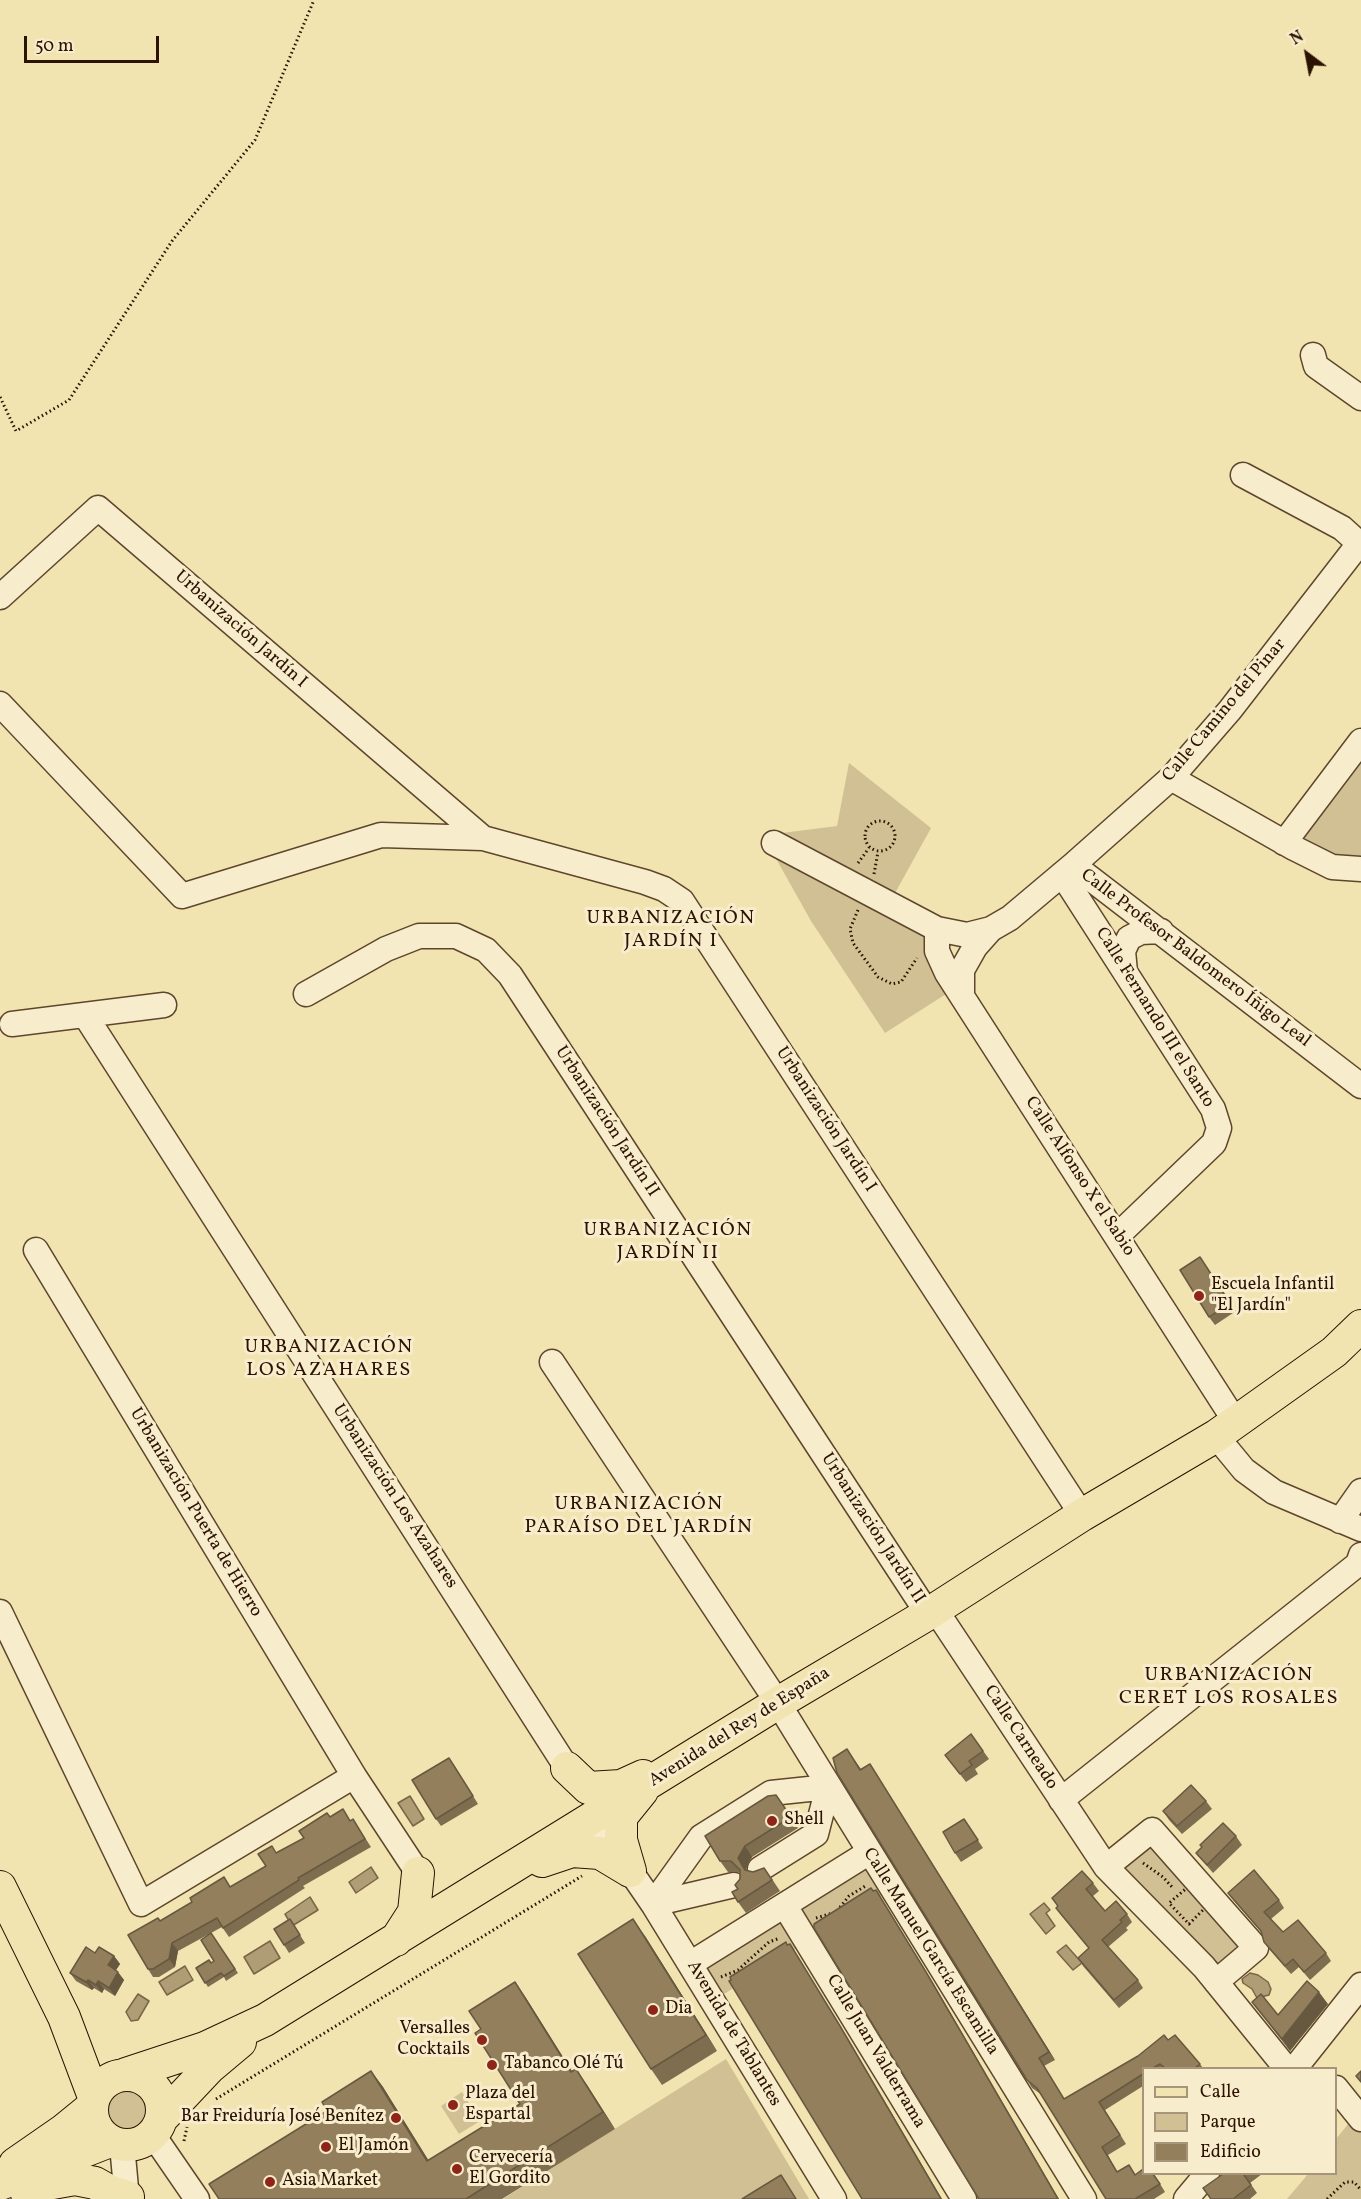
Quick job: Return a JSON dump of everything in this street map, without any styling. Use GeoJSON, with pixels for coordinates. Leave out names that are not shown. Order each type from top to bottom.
{"type":"FeatureCollection","features":[{"type":"Feature","properties":{"kind":"main road","name":"Avenida del Rey de España"},"geometry":{"type":"LineString","coordinates":[[122,2075],[205,2048],[265,2020],[1226,1428],[1334,1352],[1361,1326]]}},
{"type":"Feature","properties":{"kind":"main road"},"geometry":{"type":"LineString","coordinates":[[567,1768],[588,1788],[621,1786],[702,1751]]}},
{"type":"Feature","properties":{"kind":"main road"},"geometry":{"type":"LineString","coordinates":[[566,1835],[578,1807],[567,1768]]}},
{"type":"Feature","properties":{"kind":"main road"},"geometry":{"type":"LineString","coordinates":[[609,1871],[621,1840],[621,1816],[648,1785]]}},
{"type":"Feature","properties":{"kind":"main road"},"geometry":{"type":"LineString","coordinates":[[418,1873],[451,1890],[477,1891],[533,1864],[572,1851],[600,1853],[609,1871]]}},
{"type":"Feature","properties":{"kind":"main road"},"geometry":{"type":"LineString","coordinates":[[418,1873],[434,1901],[428,1921]]}},
{"type":"Feature","properties":{"kind":"main road"},"geometry":{"type":"LineString","coordinates":[[396,1940],[414,1912],[418,1873]]}},
{"type":"Feature","properties":{"kind":"main road"},"geometry":{"type":"LineString","coordinates":[[0,1887],[64,2017],[93,2102],[96,2128],[110,2143]]}},
{"type":"Feature","properties":{"kind":"main road"},"geometry":{"type":"LineString","coordinates":[[64,2017],[122,2075]]}},
{"type":"Feature","properties":{"kind":"main road","name":"Avenida del Rey de España"},"geometry":{"type":"LineString","coordinates":[[172,2127],[209,2068],[265,2020]]}},
{"type":"Feature","properties":{"kind":"main road"},"geometry":{"type":"LineString","coordinates":[[0,2174],[64,2130],[93,2102],[100,2086],[122,2075],[138,2076],[149,2082],[158,2092],[162,2107],[172,2127],[141,2142],[110,2143],[0,2184]]}},
{"type":"Feature","properties":{"kind":"main road"},"geometry":{"type":"LineString","coordinates":[[0,2193],[110,2143]]}},
{"type":"Feature","properties":{"kind":"main road"},"geometry":{"type":"LineString","coordinates":[[18,2199],[46,2184],[75,2179],[95,2183],[111,2192],[130,2198]]}},
{"type":"Feature","properties":{"kind":"street"},"geometry":{"type":"LineString","coordinates":[[1313,355],[1316,366],[1361,398]]}},
{"type":"Feature","properties":{"kind":"street"},"geometry":{"type":"LineString","coordinates":[[1243,474],[1342,528],[1360,543]]}},
{"type":"Feature","properties":{"kind":"street","name":"Urbanización Jardín I"},"geometry":{"type":"LineString","coordinates":[[0,597],[98,508],[483,838]]}},
{"type":"Feature","properties":{"kind":"street","name":"Calle Camino del Pinar"},"geometry":{"type":"LineString","coordinates":[[1067,870],[1171,778],[1230,710],[1360,543]]}},
{"type":"Feature","properties":{"kind":"street","name":"Urbanización Jardín I"},"geometry":{"type":"LineString","coordinates":[[0,704],[182,896],[381,835],[483,838],[645,882],[664,889],[682,902],[1082,1515]]}},
{"type":"Feature","properties":{"kind":"street"},"geometry":{"type":"LineString","coordinates":[[1284,843],[1361,741]]}},
{"type":"Feature","properties":{"kind":"street"},"geometry":{"type":"LineString","coordinates":[[1171,778],[1284,843],[1332,867],[1361,869]]}},
{"type":"Feature","properties":{"kind":"street"},"geometry":{"type":"LineString","coordinates":[[774,843],[866,892],[937,940],[991,930]]}},
{"type":"Feature","properties":{"kind":"street","name":"Calle Profesor Baldomero Íñigo Leal"},"geometry":{"type":"LineString","coordinates":[[962,995],[962,970],[975,947],[991,930],[1067,870],[1161,931],[1361,1086]]}},
{"type":"Feature","properties":{"kind":"street","name":"Calle Fernando III el Santo"},"geometry":{"type":"LineString","coordinates":[[1067,870],[1125,972],[1213,1109],[1219,1128],[1214,1143],[1117,1236]]}},
{"type":"Feature","properties":{"kind":"street"},"geometry":{"type":"LineString","coordinates":[[1125,972],[1123,951],[1130,938],[1141,932],[1161,931]]}},
{"type":"Feature","properties":{"kind":"street","name":"Urbanización Jardín II"},"geometry":{"type":"LineString","coordinates":[[306,994],[387,949],[419,936],[456,936],[486,950],[510,975],[931,1611]]}},
{"type":"Feature","properties":{"kind":"street","name":"Calle Alfonso X el Sabio"},"geometry":{"type":"LineString","coordinates":[[937,940],[947,973],[1117,1236],[1226,1428],[1244,1470],[1274,1492],[1351,1525]]}},
{"type":"Feature","properties":{"kind":"street"},"geometry":{"type":"LineString","coordinates":[[12,1023],[164,1005]]}},
{"type":"Feature","properties":{"kind":"street","name":"Urbanización Los Azahares"},"geometry":{"type":"LineString","coordinates":[[86,1015],[567,1768]]}},
{"type":"Feature","properties":{"kind":"street","name":"Urbanización Puerta de Hierro"},"geometry":{"type":"LineString","coordinates":[[36,1250],[354,1776],[418,1873]]}},
{"type":"Feature","properties":{"kind":"street"},"geometry":{"type":"LineString","coordinates":[[552,1362],[778,1703]]}},
{"type":"Feature","properties":{"kind":"street"},"geometry":{"type":"LineString","coordinates":[[1351,1525],[1361,1491]]}},
{"type":"Feature","properties":{"kind":"street"},"geometry":{"type":"LineString","coordinates":[[1061,1800],[1358,1564],[1361,1555]]}},
{"type":"Feature","properties":{"kind":"street","name":"Calle Carneado"},"geometry":{"type":"LineString","coordinates":[[931,1611],[1061,1800],[1285,2067]]}},
{"type":"Feature","properties":{"kind":"street"},"geometry":{"type":"LineString","coordinates":[[0,1612],[141,1904],[354,1776]]}},
{"type":"Feature","properties":{"kind":"street","name":"Calle Manuel García Escamilla"},"geometry":{"type":"LineString","coordinates":[[778,1703],[868,1853],[1084,2199]]}},
{"type":"Feature","properties":{"kind":"street"},"geometry":{"type":"LineString","coordinates":[[653,1904],[701,1837],[771,1793],[828,1787],[816,1834],[760,1869]]}},
{"type":"Feature","properties":{"kind":"street","name":"Avenida de Tablantes"},"geometry":{"type":"LineString","coordinates":[[594,1818],[609,1871],[653,1904],[834,2199]]}},
{"type":"Feature","properties":{"kind":"street"},"geometry":{"type":"LineString","coordinates":[[1114,1861],[1152,1830],[1256,1948],[1216,1982]]}},
{"type":"Feature","properties":{"kind":"street"},"geometry":{"type":"LineString","coordinates":[[690,1964],[868,1853]]}},
{"type":"Feature","properties":{"kind":"street"},"geometry":{"type":"LineString","coordinates":[[653,1904],[734,1885]]}},
{"type":"Feature","properties":{"kind":"street","name":"Calle Juan Valderrama"},"geometry":{"type":"LineString","coordinates":[[785,1906],[964,2199]]}},
{"type":"Feature","properties":{"kind":"street"},"geometry":{"type":"LineString","coordinates":[[1307,2064],[1361,1985]]}},
{"type":"Feature","properties":{"kind":"street"},"geometry":{"type":"LineString","coordinates":[[1337,2090],[1361,2119]]}},
{"type":"Feature","properties":{"kind":"street"},"geometry":{"type":"LineString","coordinates":[[172,2127],[186,2193]]}},
{"type":"Feature","properties":{"kind":"street"},"geometry":{"type":"LineString","coordinates":[[110,2143],[130,2198]]}},
{"type":"Feature","properties":{"kind":"street"},"geometry":{"type":"LineString","coordinates":[[1186,2199],[1207,2175]]}},
{"type":"Feature","properties":{"kind":"path"},"geometry":{"type":"LineString","coordinates":[[0,397],[16,431],[69,400],[172,241],[255,140],[314,0]]}},
{"type":"Feature","properties":{"kind":"path"},"geometry":{"type":"LineString","coordinates":[[879,821],[889,824],[895,832],[894,843],[888,850],[873,850],[866,844],[866,830],[879,821]]}},
{"type":"Feature","properties":{"kind":"path"},"geometry":{"type":"LineString","coordinates":[[866,892],[850,929],[853,943],[878,977],[892,984],[901,982],[916,958],[937,940]]}},
{"type":"Feature","properties":{"kind":"path"},"geometry":{"type":"LineString","coordinates":[[1114,1861],[1147,1865],[1163,1877],[1179,1895]]}},
{"type":"Feature","properties":{"kind":"path"},"geometry":{"type":"LineString","coordinates":[[213,2100],[609,1871]]}},
{"type":"Feature","properties":{"kind":"path"},"geometry":{"type":"LineString","coordinates":[[1188,1887],[1206,1907],[1189,1924],[1169,1903],[1179,1895],[1188,1887]]}},
{"type":"Feature","properties":{"kind":"path"},"geometry":{"type":"LineString","coordinates":[[1327,2199],[1346,2182],[1354,2182],[1361,2190]]}},
{"type":"Feature","properties":{"kind":"green space"},"geometry":{"type":"Polygon","coordinates":[[[1361,741],[1361,869],[1294,848],[1361,741]]]}},
{"type":"Feature","properties":{"kind":"green space"},"geometry":{"type":"Polygon","coordinates":[[[849,763],[931,828],[889,904],[937,929],[957,987],[885,1033],[811,921],[774,855],[774,843],[782,833],[837,826],[849,763]]]}},
{"type":"Feature","properties":{"kind":"green space"},"geometry":{"type":"Polygon","coordinates":[[[1152,1830],[1256,1948],[1216,1982],[1106,1867],[1152,1830]]]}},
{"type":"Feature","properties":{"kind":"green space"},"geometry":{"type":"Polygon","coordinates":[[[868,1853],[891,1889],[713,2001],[690,1964],[868,1853]]]}},
{"type":"Feature","properties":{"kind":"green space"},"geometry":{"type":"Polygon","coordinates":[[[726,2059],[809,2199],[503,2199],[726,2059]]]}},
{"type":"Feature","properties":{"kind":"green space"},"geometry":{"type":"Polygon","coordinates":[[[120,2080],[132,2080],[147,2088],[155,2103],[155,2115],[147,2130],[132,2138],[120,2138],[105,2130],[97,2115],[97,2103],[105,2088],[120,2080]]]}},
{"type":"Feature","properties":{"kind":"green space"},"geometry":{"type":"Polygon","coordinates":[[[462,2092],[480,2121],[459,2134],[441,2106],[462,2092]]]}},
{"type":"Feature","properties":{"kind":"green space"},"geometry":{"type":"Polygon","coordinates":[[[1357,2113],[1361,2119],[1361,2199],[1287,2199],[1307,2175],[1337,2175],[1337,2138],[1357,2113]]]}},
{"type":"Feature","properties":{"kind":"shaded area"},"geometry":{"type":"Polygon","coordinates":[[[410,1796],[424,1819],[413,1826],[398,1803],[410,1796]]]}},
{"type":"Feature","properties":{"kind":"shaded area"},"geometry":{"type":"Polygon","coordinates":[[[371,1867],[378,1878],[356,1893],[349,1882],[371,1867]]]}},
{"type":"Feature","properties":{"kind":"shaded area"},"geometry":{"type":"Polygon","coordinates":[[[310,1897],[318,1910],[292,1926],[285,1914],[310,1897]]]}},
{"type":"Feature","properties":{"kind":"shaded area"},"geometry":{"type":"Polygon","coordinates":[[[1044,1903],[1050,1910],[1046,1913],[1055,1926],[1046,1934],[1030,1914],[1044,1903]]]}},
{"type":"Feature","properties":{"kind":"shaded area"},"geometry":{"type":"Polygon","coordinates":[[[270,1941],[280,1958],[254,1974],[244,1957],[270,1941]]]}},
{"type":"Feature","properties":{"kind":"shaded area"},"geometry":{"type":"Polygon","coordinates":[[[1066,1945],[1082,1963],[1073,1970],[1057,1952],[1066,1945]]]}},
{"type":"Feature","properties":{"kind":"shaded area"},"geometry":{"type":"Polygon","coordinates":[[[185,1966],[193,1980],[167,1995],[159,1982],[185,1966]]]}},
{"type":"Feature","properties":{"kind":"shaded area"},"geometry":{"type":"Polygon","coordinates":[[[1250,1973],[1268,1982],[1271,1989],[1269,1995],[1257,1998],[1252,1989],[1243,1983],[1242,1979],[1250,1973]]]}},
{"type":"Feature","properties":{"kind":"shaded area"},"geometry":{"type":"Polygon","coordinates":[[[138,1994],[149,2001],[138,2020],[131,2021],[126,2012],[138,1994]]]}},
{"type":"Feature","properties":{"kind":"building"},"geometry":{"type":"Polygon","coordinates":[[[1200,1257],[1230,1303],[1209,1317],[1180,1270],[1200,1257]]]}},
{"type":"Feature","properties":{"kind":"building"},"geometry":{"type":"Polygon","coordinates":[[[971,1734],[983,1751],[969,1761],[972,1765],[960,1774],[945,1755],[971,1734]]]}},
{"type":"Feature","properties":{"kind":"building"},"geometry":{"type":"Polygon","coordinates":[[[847,1749],[860,1770],[870,1764],[1049,2052],[1039,2058],[1064,2099],[1138,2056],[1164,2035],[1168,2040],[1175,2035],[1200,2064],[1196,2067],[1164,2067],[1160,2064],[1155,2067],[1142,2067],[1142,2075],[1099,2102],[1120,2135],[1102,2147],[1117,2172],[1129,2165],[1135,2175],[1142,2170],[1142,2175],[1154,2175],[1160,2184],[1135,2199],[1106,2199],[1037,2088],[1027,2080],[837,1773],[833,1758],[847,1749]]]}},
{"type":"Feature","properties":{"kind":"building"},"geometry":{"type":"Polygon","coordinates":[[[449,1758],[473,1796],[436,1819],[412,1780],[449,1758]]]}},
{"type":"Feature","properties":{"kind":"building"},"geometry":{"type":"Polygon","coordinates":[[[1191,1785],[1206,1801],[1177,1826],[1163,1811],[1191,1785]]]}},
{"type":"Feature","properties":{"kind":"building"},"geometry":{"type":"Polygon","coordinates":[[[776,1795],[791,1817],[745,1846],[738,1858],[745,1870],[753,1872],[764,1868],[772,1880],[738,1902],[732,1892],[738,1889],[735,1885],[740,1879],[740,1870],[731,1861],[720,1861],[705,1836],[768,1796],[776,1795]]]}},
{"type":"Feature","properties":{"kind":"building"},"geometry":{"type":"Polygon","coordinates":[[[343,1809],[350,1821],[353,1819],[365,1839],[298,1878],[299,1880],[223,1928],[217,1918],[172,1943],[169,1959],[153,1969],[148,1969],[128,1935],[158,1918],[160,1921],[192,1902],[190,1898],[224,1877],[230,1887],[266,1866],[258,1854],[272,1846],[276,1853],[304,1838],[299,1831],[327,1813],[330,1817],[343,1809]]]}},
{"type":"Feature","properties":{"kind":"building"},"geometry":{"type":"Polygon","coordinates":[[[964,1819],[978,1840],[955,1853],[943,1832],[964,1819]]]}},
{"type":"Feature","properties":{"kind":"building"},"geometry":{"type":"Polygon","coordinates":[[[1223,1823],[1236,1836],[1207,1865],[1196,1853],[1202,1847],[1200,1845],[1223,1823]]]}},
{"type":"Feature","properties":{"kind":"building"},"geometry":{"type":"Polygon","coordinates":[[[1254,1870],[1279,1900],[1264,1912],[1283,1932],[1298,1920],[1326,1953],[1304,1972],[1293,1959],[1285,1966],[1264,1942],[1261,1931],[1228,1893],[1254,1870]]]}},
{"type":"Feature","properties":{"kind":"building"},"geometry":{"type":"Polygon","coordinates":[[[1082,1871],[1093,1883],[1086,1889],[1105,1911],[1116,1901],[1127,1914],[1120,1920],[1122,1922],[1102,1940],[1138,1980],[1114,2000],[1078,1958],[1089,1948],[1056,1908],[1058,1906],[1052,1898],[1082,1871]]]}},
{"type":"Feature","properties":{"kind":"building"},"geometry":{"type":"Polygon","coordinates":[[[871,1888],[873,1891],[876,1890],[926,1972],[1058,2199],[979,2199],[814,1928],[814,1924],[871,1888]]]}},
{"type":"Feature","properties":{"kind":"building"},"geometry":{"type":"Polygon","coordinates":[[[290,1919],[300,1935],[284,1945],[274,1929],[290,1919]]]}},
{"type":"Feature","properties":{"kind":"building","name":"Dia"},"geometry":{"type":"Polygon","coordinates":[[[633,1919],[706,2035],[651,2069],[578,1954],[633,1919]]]}},
{"type":"Feature","properties":{"kind":"building"},"geometry":{"type":"Polygon","coordinates":[[[211,1933],[235,1969],[224,1976],[221,1973],[205,1983],[196,1968],[209,1960],[211,1963],[214,1961],[201,1940],[211,1933]]]}},
{"type":"Feature","properties":{"kind":"building"},"geometry":{"type":"Polygon","coordinates":[[[786,1942],[787,1945],[790,1944],[840,2026],[941,2199],[862,2199],[729,1981],[730,1977],[786,1942]]]}},
{"type":"Feature","properties":{"kind":"building"},"geometry":{"type":"Polygon","coordinates":[[[86,1947],[95,1953],[99,1947],[114,1956],[108,1965],[118,1972],[109,1988],[98,1981],[96,1985],[88,1980],[86,1982],[70,1973],[86,1947]]]}},
{"type":"Feature","properties":{"kind":"building"},"geometry":{"type":"Polygon","coordinates":[[[1307,1981],[1319,1992],[1282,2039],[1252,2002],[1261,1994],[1278,2015],[1307,1981]]]}},
{"type":"Feature","properties":{"kind":"building"},"geometry":{"type":"Polygon","coordinates":[[[515,1982],[571,2072],[576,2069],[603,2112],[466,2199],[219,2199],[209,2184],[327,2111],[322,2102],[371,2071],[427,2161],[520,2104],[475,2033],[481,2029],[469,2011],[515,1982]]]}},
{"type":"Feature","properties":{"kind":"building"},"geometry":{"type":"Polygon","coordinates":[[[1361,2071],[1361,2082],[1356,2076],[1361,2071]]]}},
{"type":"Feature","properties":{"kind":"building"},"geometry":{"type":"Polygon","coordinates":[[[781,2175],[796,2199],[742,2199],[781,2175]]]}},
{"type":"Feature","properties":{"kind":"building"},"geometry":{"type":"Polygon","coordinates":[[[1222,2175],[1244,2175],[1251,2185],[1233,2199],[1211,2199],[1203,2188],[1222,2175]]]}},
{"type":"Feature","properties":{"kind":"place","name":"Escuela Infantil \"El Jardín\""},"geometry":{"type":"Point","coordinates":[1199,1296]}},
{"type":"Feature","properties":{"kind":"place","name":"Shell"},"geometry":{"type":"Point","coordinates":[772,1821]}},
{"type":"Feature","properties":{"kind":"place","name":"Dia"},"geometry":{"type":"Point","coordinates":[653,2010]}},
{"type":"Feature","properties":{"kind":"place","name":"Versalles Cocktails"},"geometry":{"type":"Point","coordinates":[482,2040]}},
{"type":"Feature","properties":{"kind":"place","name":"Tabanco Olé Tú"},"geometry":{"type":"Point","coordinates":[492,2065]}},
{"type":"Feature","properties":{"kind":"place","name":"Plaza del Espartal"},"geometry":{"type":"Point","coordinates":[453,2105]}},
{"type":"Feature","properties":{"kind":"place","name":"Bar Freiduría José Benítez"},"geometry":{"type":"Point","coordinates":[396,2118]}},
{"type":"Feature","properties":{"kind":"place","name":"El Jamón"},"geometry":{"type":"Point","coordinates":[326,2147]}},
{"type":"Feature","properties":{"kind":"place","name":"Cervecería El Gordito"},"geometry":{"type":"Point","coordinates":[457,2169]}},
{"type":"Feature","properties":{"kind":"place","name":"Asia Market"},"geometry":{"type":"Point","coordinates":[270,2182]}},
{"type":"Feature","properties":{"kind":"district","name":"URBANIZACIÓN JARDÍN I"},"geometry":{"type":"Point","coordinates":[671,930]}},
{"type":"Feature","properties":{"kind":"district","name":"URBANIZACIÓN JARDÍN II"},"geometry":{"type":"Point","coordinates":[668,1242]}},
{"type":"Feature","properties":{"kind":"district","name":"URBANIZACIÓN LOS AZAHARES"},"geometry":{"type":"Point","coordinates":[329,1360]}},
{"type":"Feature","properties":{"kind":"district","name":"URBANIZACIÓN PARAÍSO DEL JARDÍN"},"geometry":{"type":"Point","coordinates":[639,1516]}},
{"type":"Feature","properties":{"kind":"district","name":"URBANIZACIÓN CERET LOS ROSALES"},"geometry":{"type":"Point","coordinates":[1229,1688]}}]}
